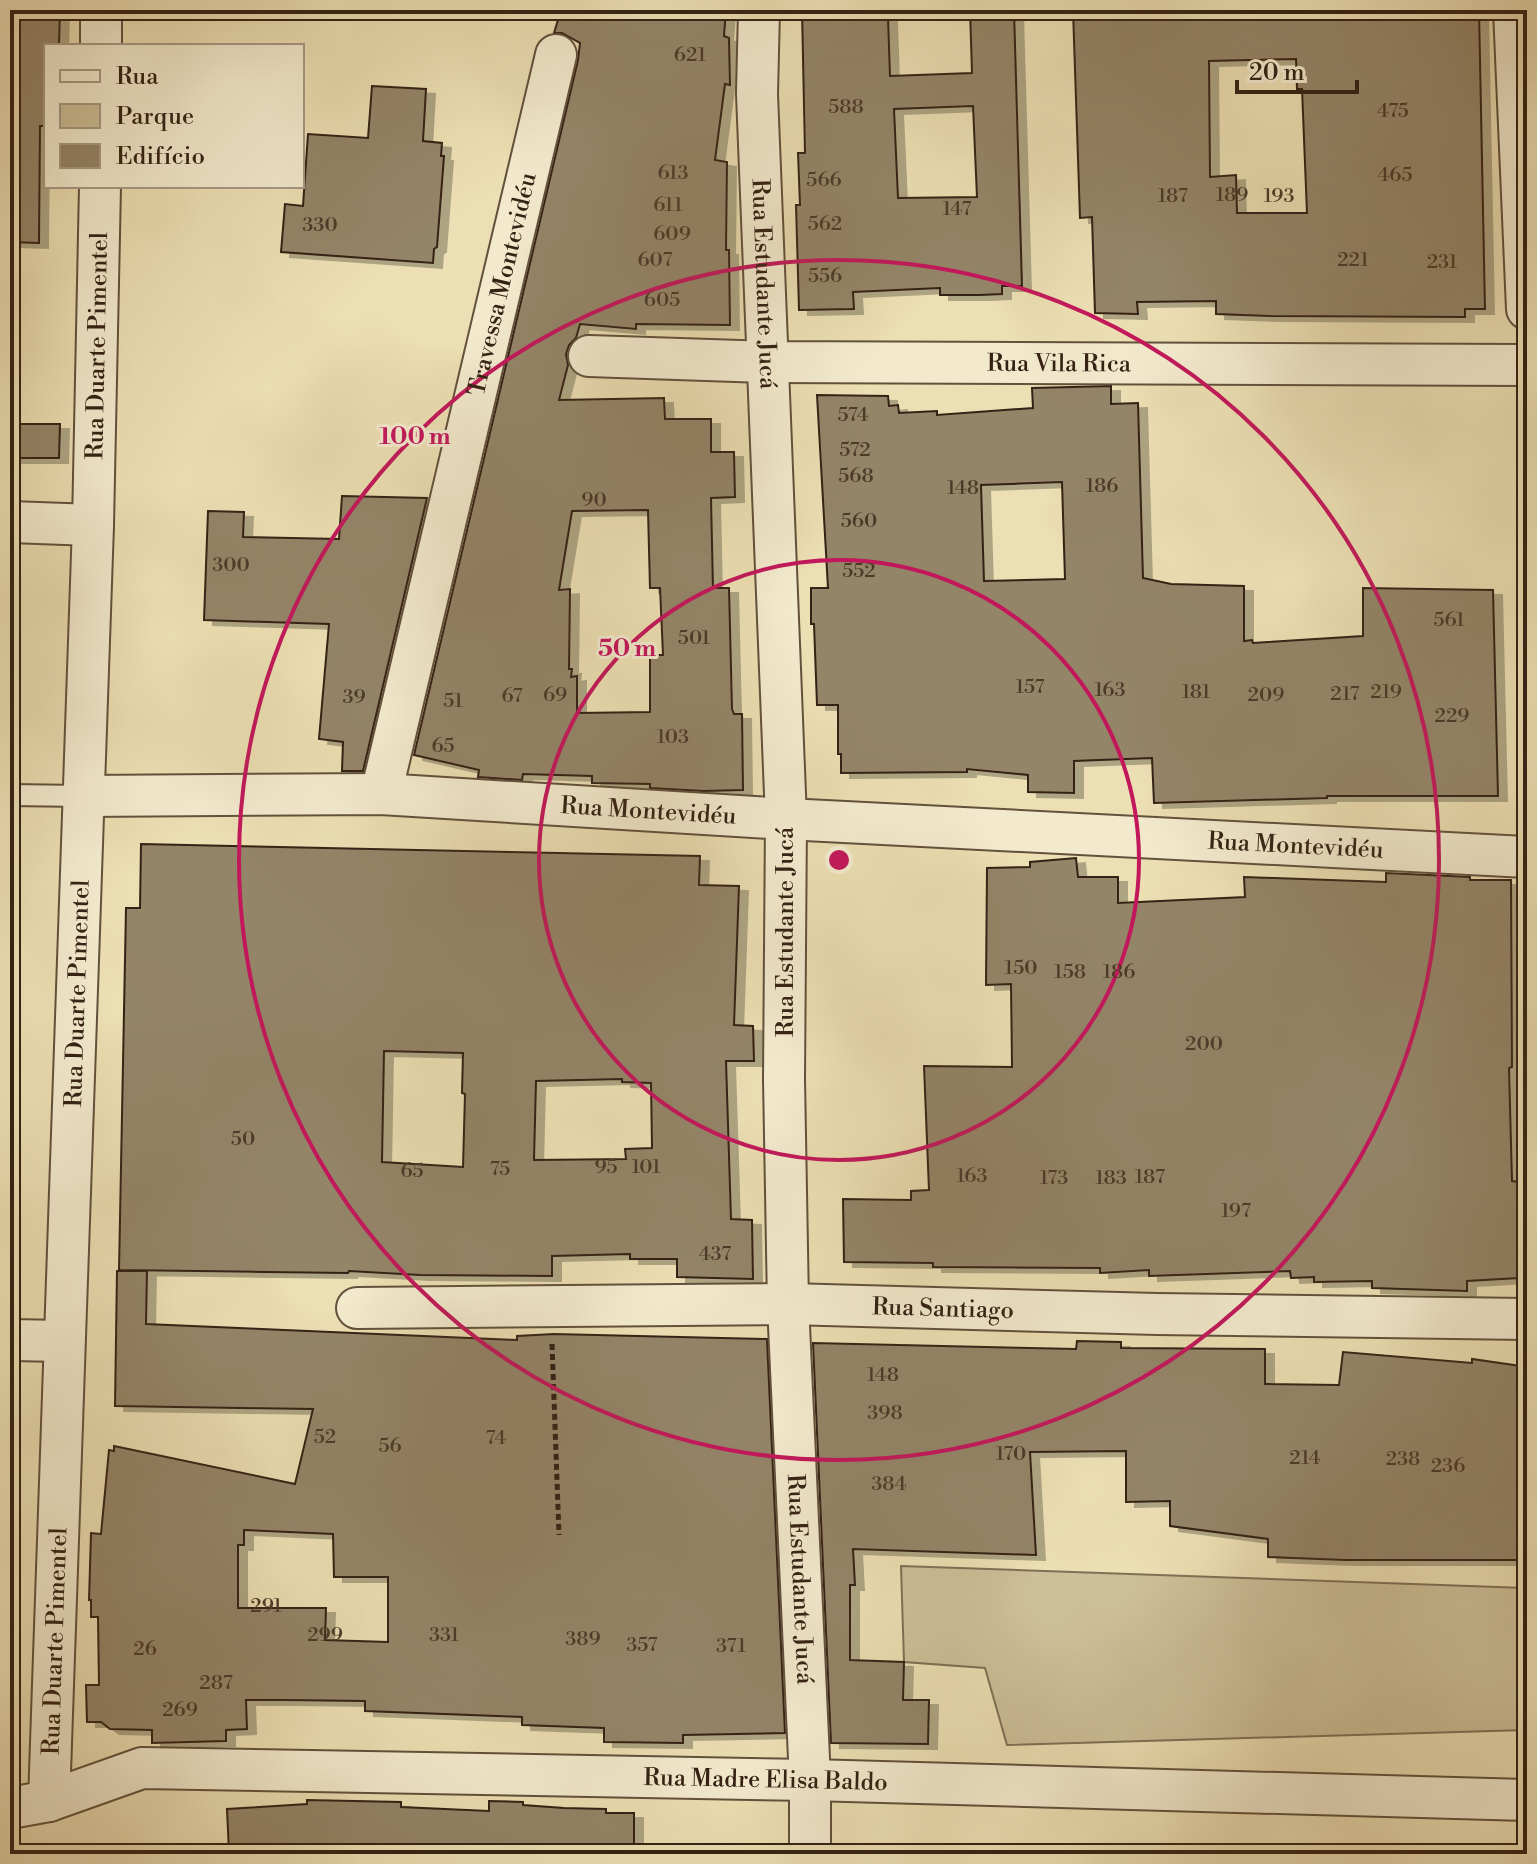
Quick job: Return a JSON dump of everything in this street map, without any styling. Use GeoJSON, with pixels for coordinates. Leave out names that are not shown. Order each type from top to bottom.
{"type":"FeatureCollection","features":[{"type":"Feature","properties":{"kind":"street"},"geometry":{"type":"LineString","coordinates":[[101,10],[101,44]]}},
{"type":"Feature","properties":{"kind":"street","name":"Rua Estudante Jucá"},"geometry":{"type":"LineString","coordinates":[[759,10],[757,94],[786,819],[784,1079],[788,1304],[810,1780],[810,1854]]}},
{"type":"Feature","properties":{"kind":"street"},"geometry":{"type":"LineString","coordinates":[[1514,10],[1527,309]]}},
{"type":"Feature","properties":{"kind":"street","name":"Travessa Montevidéu"},"geometry":{"type":"LineString","coordinates":[[381,794],[556,55]]}},
{"type":"Feature","properties":{"kind":"street","name":"Rua Duarte Pimentel"},"geometry":{"type":"LineString","coordinates":[[49,1801],[93,525],[100,188]]}},
{"type":"Feature","properties":{"kind":"street","name":"Rua Vila Rica"},"geometry":{"type":"LineString","coordinates":[[589,356],[768,362],[1527,365]]}},
{"type":"Feature","properties":{"kind":"street"},"geometry":{"type":"LineString","coordinates":[[10,522],[93,525]]}},
{"type":"Feature","properties":{"kind":"street","name":"Rua Montevidéu"},"geometry":{"type":"LineString","coordinates":[[83,796],[381,794],[786,819],[1527,857]]}},
{"type":"Feature","properties":{"kind":"street","name":"Rua Santiago"},"geometry":{"type":"LineString","coordinates":[[357,1308],[788,1304],[1157,1314],[1527,1319]]}},
{"type":"Feature","properties":{"kind":"street"},"geometry":{"type":"LineString","coordinates":[[10,1340],[64,1341]]}},
{"type":"Feature","properties":{"kind":"street","name":"Rua Madre Elisa Baldo"},"geometry":{"type":"LineString","coordinates":[[10,1808],[49,1801],[142,1768],[810,1780],[1527,1800]]}},
{"type":"Feature","properties":{"kind":"lane","name":"Rua Montevidéu"},"geometry":{"type":"LineString","coordinates":[[10,795],[83,796]]}},
{"type":"Feature","properties":{"kind":"path"},"geometry":{"type":"LineString","coordinates":[[551,1307],[559,1535]]}},
{"type":"Feature","properties":{"kind":"green space"},"geometry":{"type":"Polygon","coordinates":[[[901,1566],[1527,1588],[1527,1730],[1007,1745],[985,1668],[904,1662],[901,1566]]]}},
{"type":"Feature","properties":{"kind":"building"},"geometry":{"type":"Polygon","coordinates":[[[10,10],[60,10],[59,44],[44,44],[39,243],[10,242],[10,10]]]}},
{"type":"Feature","properties":{"kind":"building"},"geometry":{"type":"Polygon","coordinates":[[[561,10],[726,10],[724,36],[729,38],[730,85],[725,84],[715,160],[727,162],[726,250],[729,250],[730,325],[636,324],[636,329],[580,324],[566,354],[568,365],[559,400],[664,398],[665,419],[711,419],[711,452],[734,452],[735,497],[711,498],[713,588],[729,588],[732,709],[734,714],[742,714],[743,790],[703,791],[650,788],[650,784],[592,783],[592,776],[523,774],[522,780],[478,777],[479,770],[414,755],[578,60],[580,43],[562,33],[554,33],[561,10]],[[648,510],[572,511],[559,590],[570,589],[569,669],[572,669],[571,677],[577,676],[577,713],[650,712],[650,655],[663,655],[660,588],[650,588],[648,510]]]}},
{"type":"Feature","properties":{"kind":"building"},"geometry":{"type":"Polygon","coordinates":[[[802,10],[883,10],[884,17],[888,17],[890,76],[972,73],[970,10],[1014,10],[1022,286],[1002,286],[1002,294],[980,295],[940,295],[940,288],[853,292],[854,309],[799,310],[796,205],[800,205],[798,153],[805,153],[802,10]],[[973,106],[894,109],[898,198],[977,197],[973,106]]]}},
{"type":"Feature","properties":{"kind":"building"},"geometry":{"type":"Polygon","coordinates":[[[1073,10],[1479,10],[1485,309],[1465,309],[1465,317],[1270,316],[1216,314],[1216,301],[1137,302],[1138,314],[1095,313],[1092,217],[1080,218],[1073,10]],[[1296,59],[1209,61],[1210,177],[1236,175],[1237,213],[1307,213],[1302,89],[1297,89],[1296,59]]]}},
{"type":"Feature","properties":{"kind":"building"},"geometry":{"type":"Polygon","coordinates":[[[372,86],[426,89],[423,141],[442,143],[441,156],[444,156],[433,263],[281,252],[285,204],[303,206],[308,134],[368,138],[372,86]]]}},
{"type":"Feature","properties":{"kind":"building"},"geometry":{"type":"Polygon","coordinates":[[[1111,386],[1111,404],[1138,403],[1143,578],[1171,584],[1244,586],[1244,641],[1363,636],[1363,588],[1493,590],[1498,796],[1327,796],[1154,803],[1152,758],[1074,761],[1074,793],[1028,792],[1028,775],[967,769],[967,772],[841,773],[838,705],[817,705],[814,624],[811,624],[811,588],[828,588],[817,395],[888,396],[889,406],[898,405],[899,413],[937,411],[937,415],[1033,408],[1032,388],[1111,386]],[[1062,482],[981,485],[984,581],[1065,579],[1062,482]]]}},
{"type":"Feature","properties":{"kind":"building"},"geometry":{"type":"Polygon","coordinates":[[[10,424],[60,424],[59,458],[10,458],[10,424]]]}},
{"type":"Feature","properties":{"kind":"building"},"geometry":{"type":"Polygon","coordinates":[[[342,496],[427,498],[363,771],[342,771],[343,742],[319,739],[329,624],[204,620],[208,511],[244,512],[243,537],[339,539],[342,496]]]}},
{"type":"Feature","properties":{"kind":"building"},"geometry":{"type":"Polygon","coordinates":[[[141,844],[700,856],[699,885],[739,886],[734,1025],[753,1026],[754,1061],[726,1061],[731,1219],[752,1220],[753,1279],[677,1277],[677,1259],[630,1259],[630,1254],[552,1256],[552,1276],[119,1270],[126,908],[140,908],[141,844]],[[384,1051],[382,1162],[463,1167],[463,1053],[384,1051]],[[622,1079],[536,1081],[534,1160],[626,1159],[625,1149],[652,1148],[651,1083],[622,1082],[622,1079]]]}},
{"type":"Feature","properties":{"kind":"building"},"geometry":{"type":"Polygon","coordinates":[[[1076,858],[1078,877],[1118,877],[1118,903],[1245,897],[1244,877],[1386,882],[1386,873],[1511,880],[1512,1067],[1509,1068],[1512,1181],[1520,1182],[1519,1278],[1467,1281],[1467,1291],[1372,1288],[1372,1281],[1314,1282],[1314,1277],[1291,1278],[1290,1271],[1149,1276],[1149,1270],[1100,1273],[1100,1268],[933,1267],[933,1263],[844,1262],[843,1199],[911,1200],[911,1191],[929,1190],[924,1066],[1012,1067],[1011,984],[986,985],[987,868],[1030,867],[1030,862],[1076,858]]]}},
{"type":"Feature","properties":{"kind":"building"},"geometry":{"type":"Polygon","coordinates":[[[117,1271],[147,1271],[146,1324],[517,1340],[517,1336],[554,1334],[767,1339],[785,1733],[683,1735],[683,1743],[604,1742],[604,1728],[522,1725],[522,1717],[365,1711],[365,1701],[246,1700],[247,1729],[226,1730],[226,1741],[152,1743],[152,1730],[110,1729],[101,1722],[87,1722],[86,1685],[99,1685],[98,1617],[91,1617],[89,1600],[91,1533],[101,1534],[109,1450],[114,1451],[114,1446],[295,1484],[313,1409],[115,1406],[117,1271]],[[244,1530],[244,1545],[238,1545],[238,1608],[326,1608],[325,1640],[388,1642],[388,1577],[334,1577],[333,1534],[244,1530]]]}},
{"type":"Feature","properties":{"kind":"building"},"geometry":{"type":"Polygon","coordinates":[[[1077,1341],[1121,1342],[1121,1348],[1265,1349],[1265,1384],[1339,1385],[1343,1352],[1472,1363],[1472,1359],[1527,1367],[1526,1495],[1519,1495],[1519,1560],[1268,1557],[1268,1539],[1170,1526],[1170,1501],[1126,1502],[1126,1451],[1030,1452],[1036,1555],[853,1549],[855,1585],[850,1585],[850,1660],[904,1662],[903,1700],[929,1700],[928,1744],[831,1743],[813,1343],[1076,1349],[1077,1341]]]}},
{"type":"Feature","properties":{"kind":"building"},"geometry":{"type":"Polygon","coordinates":[[[307,1800],[401,1802],[401,1807],[489,1811],[489,1801],[523,1802],[523,1805],[634,1813],[634,1854],[229,1853],[227,1809],[307,1804],[307,1800]]]}}]}
